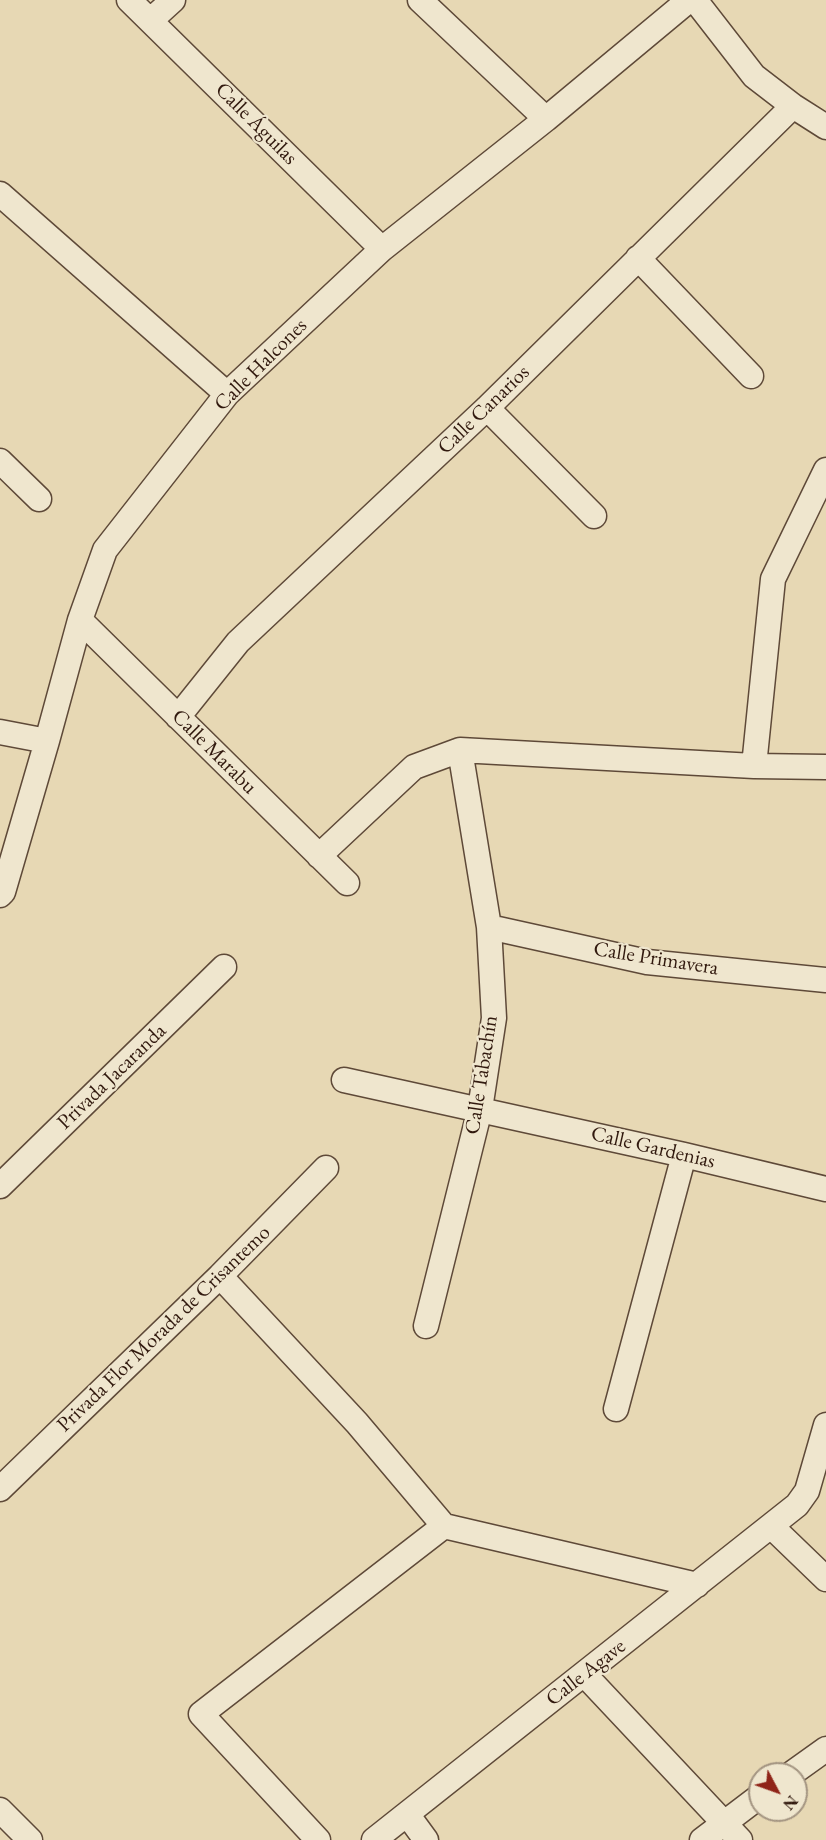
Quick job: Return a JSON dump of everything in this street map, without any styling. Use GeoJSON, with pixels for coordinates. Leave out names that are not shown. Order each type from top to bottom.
{"type":"FeatureCollection","features":[{"type":"Feature","properties":{"kind":"street","name":"Calle Águilas"},"geometry":{"type":"LineString","coordinates":[[129,0],[382,249]]}},
{"type":"Feature","properties":{"kind":"street"},"geometry":{"type":"LineString","coordinates":[[151,20],[173,0]]}},
{"type":"Feature","properties":{"kind":"street"},"geometry":{"type":"LineString","coordinates":[[420,0],[546,119]]}},
{"type":"Feature","properties":{"kind":"street","name":"Calle Halcones"},"geometry":{"type":"LineString","coordinates":[[1,893],[47,741],[80,620],[105,550],[227,394],[382,249],[546,119],[689,0]]}},
{"type":"Feature","properties":{"kind":"street"},"geometry":{"type":"LineString","coordinates":[[695,0],[754,76],[793,106],[826,127]]}},
{"type":"Feature","properties":{"kind":"street","name":"Calle Canarios"},"geometry":{"type":"LineString","coordinates":[[178,717],[238,642],[488,408],[793,106]]}},
{"type":"Feature","properties":{"kind":"street"},"geometry":{"type":"LineString","coordinates":[[0,194],[227,394]]}},
{"type":"Feature","properties":{"kind":"street"},"geometry":{"type":"LineString","coordinates":[[638,258],[752,376]]}},
{"type":"Feature","properties":{"kind":"street"},"geometry":{"type":"LineString","coordinates":[[488,408],[594,516]]}},
{"type":"Feature","properties":{"kind":"street"},"geometry":{"type":"LineString","coordinates":[[0,461],[39,499]]}},
{"type":"Feature","properties":{"kind":"street"},"geometry":{"type":"LineString","coordinates":[[754,766],[773,579],[826,470]]}},
{"type":"Feature","properties":{"kind":"street","name":"Calle Marabu"},"geometry":{"type":"LineString","coordinates":[[80,620],[347,884]]}},
{"type":"Feature","properties":{"kind":"street"},"geometry":{"type":"LineString","coordinates":[[0,732],[47,741]]}},
{"type":"Feature","properties":{"kind":"street"},"geometry":{"type":"LineString","coordinates":[[319,856],[414,767],[460,750],[754,766],[826,767]]}},
{"type":"Feature","properties":{"kind":"street","name":"Calle Tabachín"},"geometry":{"type":"LineString","coordinates":[[426,1326],[480,1109],[494,1018],[489,927],[460,750]]}},
{"type":"Feature","properties":{"kind":"street","name":"Calle Primavera"},"geometry":{"type":"LineString","coordinates":[[489,927],[646,962],[826,980]]}},
{"type":"Feature","properties":{"kind":"street","name":"Privada Jacaranda"},"geometry":{"type":"LineString","coordinates":[[0,1186],[224,968]]}},
{"type":"Feature","properties":{"kind":"street","name":"Calle Gardenias"},"geometry":{"type":"LineString","coordinates":[[344,1080],[684,1155],[826,1189]]}},
{"type":"Feature","properties":{"kind":"street"},"geometry":{"type":"LineString","coordinates":[[616,1408],[684,1155]]}},
{"type":"Feature","properties":{"kind":"street","name":"Privada Flor Morada de Crisantemo"},"geometry":{"type":"LineString","coordinates":[[0,1489],[220,1276],[326,1168]]}},
{"type":"Feature","properties":{"kind":"street"},"geometry":{"type":"LineString","coordinates":[[220,1276],[357,1423],[444,1526],[697,1585]]}},
{"type":"Feature","properties":{"kind":"street","name":"Calle Agave"},"geometry":{"type":"LineString","coordinates":[[374,1840],[797,1505],[807,1491],[826,1425]]}},
{"type":"Feature","properties":{"kind":"street"},"geometry":{"type":"LineString","coordinates":[[775,1524],[826,1579]]}},
{"type":"Feature","properties":{"kind":"street"},"geometry":{"type":"LineString","coordinates":[[318,1840],[201,1714],[444,1526]]}},
{"type":"Feature","properties":{"kind":"street"},"geometry":{"type":"LineString","coordinates":[[584,1674],[740,1840]]}},
{"type":"Feature","properties":{"kind":"street"},"geometry":{"type":"LineString","coordinates":[[808,1762],[826,1749]]}},
{"type":"Feature","properties":{"kind":"street"},"geometry":{"type":"LineString","coordinates":[[702,1840],[748,1804]]}},
{"type":"Feature","properties":{"kind":"street"},"geometry":{"type":"LineString","coordinates":[[0,1810],[30,1840]]}},
{"type":"Feature","properties":{"kind":"street"},"geometry":{"type":"LineString","coordinates":[[407,1814],[426,1840]]}}]}
